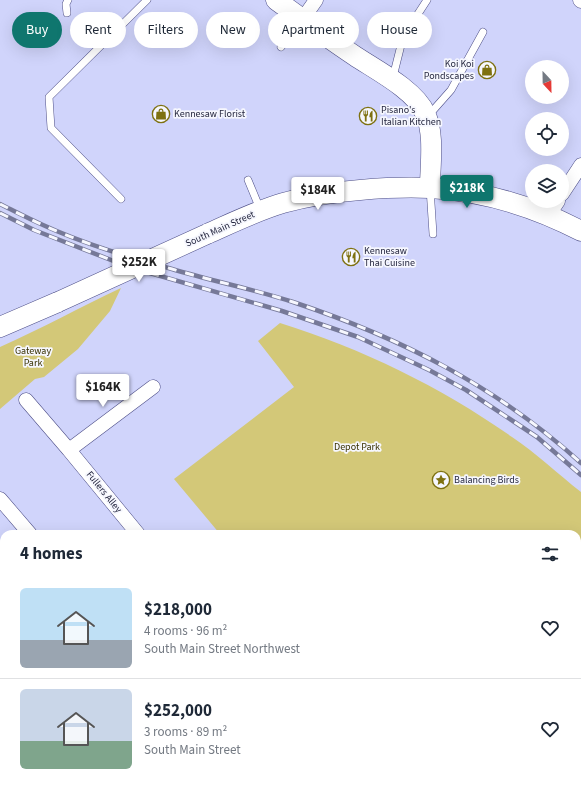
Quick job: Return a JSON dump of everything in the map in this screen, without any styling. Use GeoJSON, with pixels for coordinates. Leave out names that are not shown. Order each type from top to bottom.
{"type":"FeatureCollection","features":[{"type":"Feature","properties":{"kind":"main road"},"geometry":{"type":"LineString","coordinates":[[276,0],[292,12]]}},
{"type":"Feature","properties":{"kind":"main road"},"geometry":{"type":"LineString","coordinates":[[344,48],[400,86],[416,100],[425,113],[431,132],[430,188]]}},
{"type":"Feature","properties":{"kind":"main road","name":"South Main Street"},"geometry":{"type":"LineString","coordinates":[[0,327],[261,211],[283,203],[313,196],[387,188],[430,188],[466,192],[510,203],[525,205]]}},
{"type":"Feature","properties":{"kind":"main road","name":"South Main Street"},"geometry":{"type":"LineString","coordinates":[[553,208],[581,231]]}},
{"type":"Feature","properties":{"kind":"street"},"geometry":{"type":"LineString","coordinates":[[308,12],[316,0]]}},
{"type":"Feature","properties":{"kind":"street"},"geometry":{"type":"LineString","coordinates":[[569,183],[581,165]]}},
{"type":"Feature","properties":{"kind":"street"},"geometry":{"type":"LineString","coordinates":[[69,450],[153,387]]}},
{"type":"Feature","properties":{"kind":"street","name":"Fullers Alley"},"geometry":{"type":"LineString","coordinates":[[26,400],[135,530]]}},
{"type":"Feature","properties":{"kind":"street"},"geometry":{"type":"LineString","coordinates":[[0,499],[27,530]]}},
{"type":"Feature","properties":{"kind":"lane"},"geometry":{"type":"LineString","coordinates":[[67,13],[66,4],[68,0]]}},
{"type":"Feature","properties":{"kind":"lane"},"geometry":{"type":"LineString","coordinates":[[121,199],[51,128],[49,98],[148,0]]}},
{"type":"Feature","properties":{"kind":"lane"},"geometry":{"type":"LineString","coordinates":[[392,80],[403,37],[427,0]]}},
{"type":"Feature","properties":{"kind":"lane"},"geometry":{"type":"LineString","coordinates":[[427,118],[451,90],[483,32]]}},
{"type":"Feature","properties":{"kind":"lane"},"geometry":{"type":"LineString","coordinates":[[248,180],[261,211]]}},
{"type":"Feature","properties":{"kind":"lane"},"geometry":{"type":"LineString","coordinates":[[430,188],[433,234]]}},
{"type":"Feature","properties":{"kind":"green space","name":"Gateway Park"},"geometry":{"type":"Polygon","coordinates":[[[121,288],[110,311],[78,349],[44,377],[35,379],[0,409],[0,347],[121,288]]]}},
{"type":"Feature","properties":{"kind":"green space","name":"Depot Park"},"geometry":{"type":"Polygon","coordinates":[[[280,323],[311,333],[371,357],[457,402],[521,443],[581,492],[581,530],[217,530],[174,479],[294,387],[258,341],[280,323]]]}},
{"type":"Feature","properties":{"kind":"railway"},"geometry":{"type":"LineString","coordinates":[[0,204],[38,223],[90,244],[123,255],[293,302],[333,316],[409,348],[446,367],[515,410],[549,435],[581,463]]}},
{"type":"Feature","properties":{"kind":"railway"},"geometry":{"type":"LineString","coordinates":[[0,213],[34,230],[129,267],[282,311],[358,337],[429,370],[466,390],[537,437],[581,475]]}},
{"type":"Feature","properties":{"kind":"place","name":"Koi Koi Pondscapes"},"geometry":{"type":"Point","coordinates":[487,70]}},
{"type":"Feature","properties":{"kind":"place","name":"Kennesaw Florist"},"geometry":{"type":"Point","coordinates":[161,114]}},
{"type":"Feature","properties":{"kind":"place","name":"Pisano's Italian Kitchen"},"geometry":{"type":"Point","coordinates":[368,116]}},
{"type":"Feature","properties":{"kind":"place","name":"Kennesaw Thai Cuisine"},"geometry":{"type":"Point","coordinates":[351,257]}},
{"type":"Feature","properties":{"kind":"place","name":"Balancing Birds"},"geometry":{"type":"Point","coordinates":[441,480]}}]}
